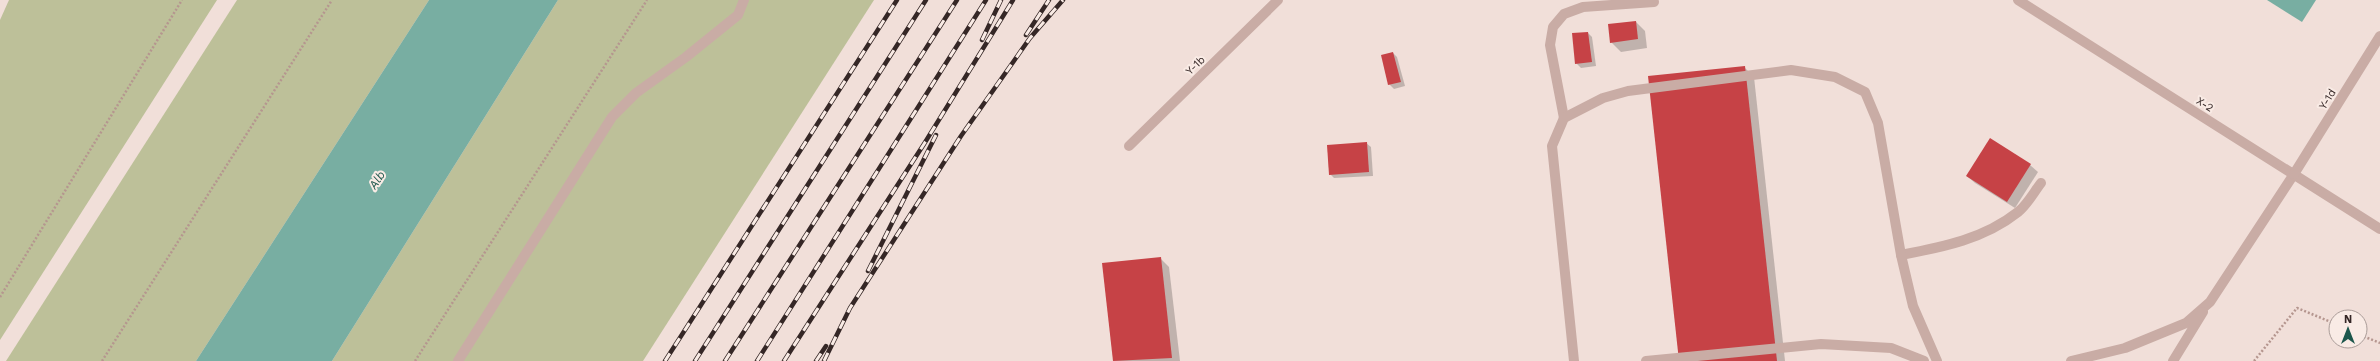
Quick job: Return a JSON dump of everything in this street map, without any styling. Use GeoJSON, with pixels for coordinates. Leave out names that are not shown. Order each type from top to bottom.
{"type":"FeatureCollection","features":[{"type":"Feature","properties":{"kind":"street"},"geometry":{"type":"LineString","coordinates":[[458,361],[612,116],[636,93],[686,57],[738,15],[744,0]]}},
{"type":"Feature","properties":{"kind":"street","name":"Y-1b"},"geometry":{"type":"LineString","coordinates":[[1129,146],[1278,0]]}},
{"type":"Feature","properties":{"kind":"street","name":"X-2"},"geometry":{"type":"LineString","coordinates":[[2018,0],[2380,229]]}},
{"type":"Feature","properties":{"kind":"street"},"geometry":{"type":"LineString","coordinates":[[1574,361],[1552,146],[1564,118],[1550,45],[1553,27],[1564,14],[1583,7],[1654,2]]}},
{"type":"Feature","properties":{"kind":"street","name":"Y-1d"},"geometry":{"type":"LineString","coordinates":[[2173,361],[2294,174],[2380,36]]}},
{"type":"Feature","properties":{"kind":"street"},"geometry":{"type":"LineString","coordinates":[[1564,118],[1603,98],[1628,91],[1791,70],[1835,77],[1865,92],[1878,123],[1901,256],[1913,306],[1937,361]]}},
{"type":"Feature","properties":{"kind":"street"},"geometry":{"type":"LineString","coordinates":[[1901,256],[1950,246],[1983,233],[2019,211],[2041,183]]}},
{"type":"Feature","properties":{"kind":"street"},"geometry":{"type":"LineString","coordinates":[[2071,361],[2125,348],[2160,334],[2186,322],[2210,302]]}},
{"type":"Feature","properties":{"kind":"street"},"geometry":{"type":"LineString","coordinates":[[1646,361],[1820,344],[1891,348],[1924,361]]}},
{"type":"Feature","properties":{"kind":"path"},"geometry":{"type":"LineString","coordinates":[[0,297],[182,0]]}},
{"type":"Feature","properties":{"kind":"path"},"geometry":{"type":"LineString","coordinates":[[102,361],[332,0]]}},
{"type":"Feature","properties":{"kind":"path"},"geometry":{"type":"LineString","coordinates":[[415,361],[647,0]]}},
{"type":"Feature","properties":{"kind":"path"},"geometry":{"type":"LineString","coordinates":[[2254,361],[2297,308],[2328,321]]}},
{"type":"Feature","properties":{"kind":"path"},"geometry":{"type":"LineString","coordinates":[[2368,338],[2380,343]]}},
{"type":"Feature","properties":{"kind":"green space"},"geometry":{"type":"Polygon","coordinates":[[[9,0],[217,0],[0,340],[0,20],[9,0]]]}},
{"type":"Feature","properties":{"kind":"green space"},"geometry":{"type":"Polygon","coordinates":[[[237,0],[429,0],[196,361],[6,361],[237,0]]]}},
{"type":"Feature","properties":{"kind":"green space"},"geometry":{"type":"Polygon","coordinates":[[[558,0],[874,0],[643,361],[332,361],[558,0]]]}},
{"type":"Feature","properties":{"kind":"water","name":"Alb"},"geometry":{"type":"Polygon","coordinates":[[[429,0],[558,0],[332,361],[196,361],[429,0]]]}},
{"type":"Feature","properties":{"kind":"water"},"geometry":{"type":"Polygon","coordinates":[[[2267,0],[2316,0],[2302,22],[2267,0]]]}},
{"type":"Feature","properties":{"kind":"building"},"geometry":{"type":"Polygon","coordinates":[[[1636,21],[1638,39],[1610,43],[1608,24],[1636,21]]]}},
{"type":"Feature","properties":{"kind":"building"},"geometry":{"type":"Polygon","coordinates":[[[1588,32],[1592,62],[1575,64],[1572,33],[1588,32]]]}},
{"type":"Feature","properties":{"kind":"building"},"geometry":{"type":"Polygon","coordinates":[[[1393,52],[1401,82],[1388,85],[1381,55],[1393,52]]]}},
{"type":"Feature","properties":{"kind":"building"},"geometry":{"type":"Polygon","coordinates":[[[1745,66],[1777,361],[1679,361],[1648,76],[1745,66]]]}},
{"type":"Feature","properties":{"kind":"building"},"geometry":{"type":"Polygon","coordinates":[[[1990,138],[2031,164],[2007,202],[1966,176],[1990,138]]]}},
{"type":"Feature","properties":{"kind":"building"},"geometry":{"type":"Polygon","coordinates":[[[1367,142],[1369,172],[1329,175],[1327,145],[1367,142]]]}},
{"type":"Feature","properties":{"kind":"building"},"geometry":{"type":"Polygon","coordinates":[[[1161,257],[1172,358],[1113,361],[1102,263],[1161,257]]]}},
{"type":"Feature","properties":{"kind":"railway"},"geometry":{"type":"LineString","coordinates":[[665,361],[897,0]]}},
{"type":"Feature","properties":{"kind":"railway"},"geometry":{"type":"LineString","coordinates":[[695,361],[926,0]]}},
{"type":"Feature","properties":{"kind":"railway"},"geometry":{"type":"LineString","coordinates":[[725,361],[957,0]]}},
{"type":"Feature","properties":{"kind":"railway"},"geometry":{"type":"LineString","coordinates":[[757,361],[986,0]]}},
{"type":"Feature","properties":{"kind":"railway"},"geometry":{"type":"LineString","coordinates":[[982,40],[1001,0]]}},
{"type":"Feature","properties":{"kind":"railway"},"geometry":{"type":"LineString","coordinates":[[784,361],[924,144],[1013,0]]}},
{"type":"Feature","properties":{"kind":"railway"},"geometry":{"type":"LineString","coordinates":[[1026,35],[1049,0]]}},
{"type":"Feature","properties":{"kind":"railway"},"geometry":{"type":"LineString","coordinates":[[824,361],[850,308],[961,136],[1030,38],[1063,0]]}},
{"type":"Feature","properties":{"kind":"railway"},"geometry":{"type":"LineString","coordinates":[[868,271],[936,135]]}},
{"type":"Feature","properties":{"kind":"railway"},"geometry":{"type":"LineString","coordinates":[[816,361],[826,346]]}}]}
